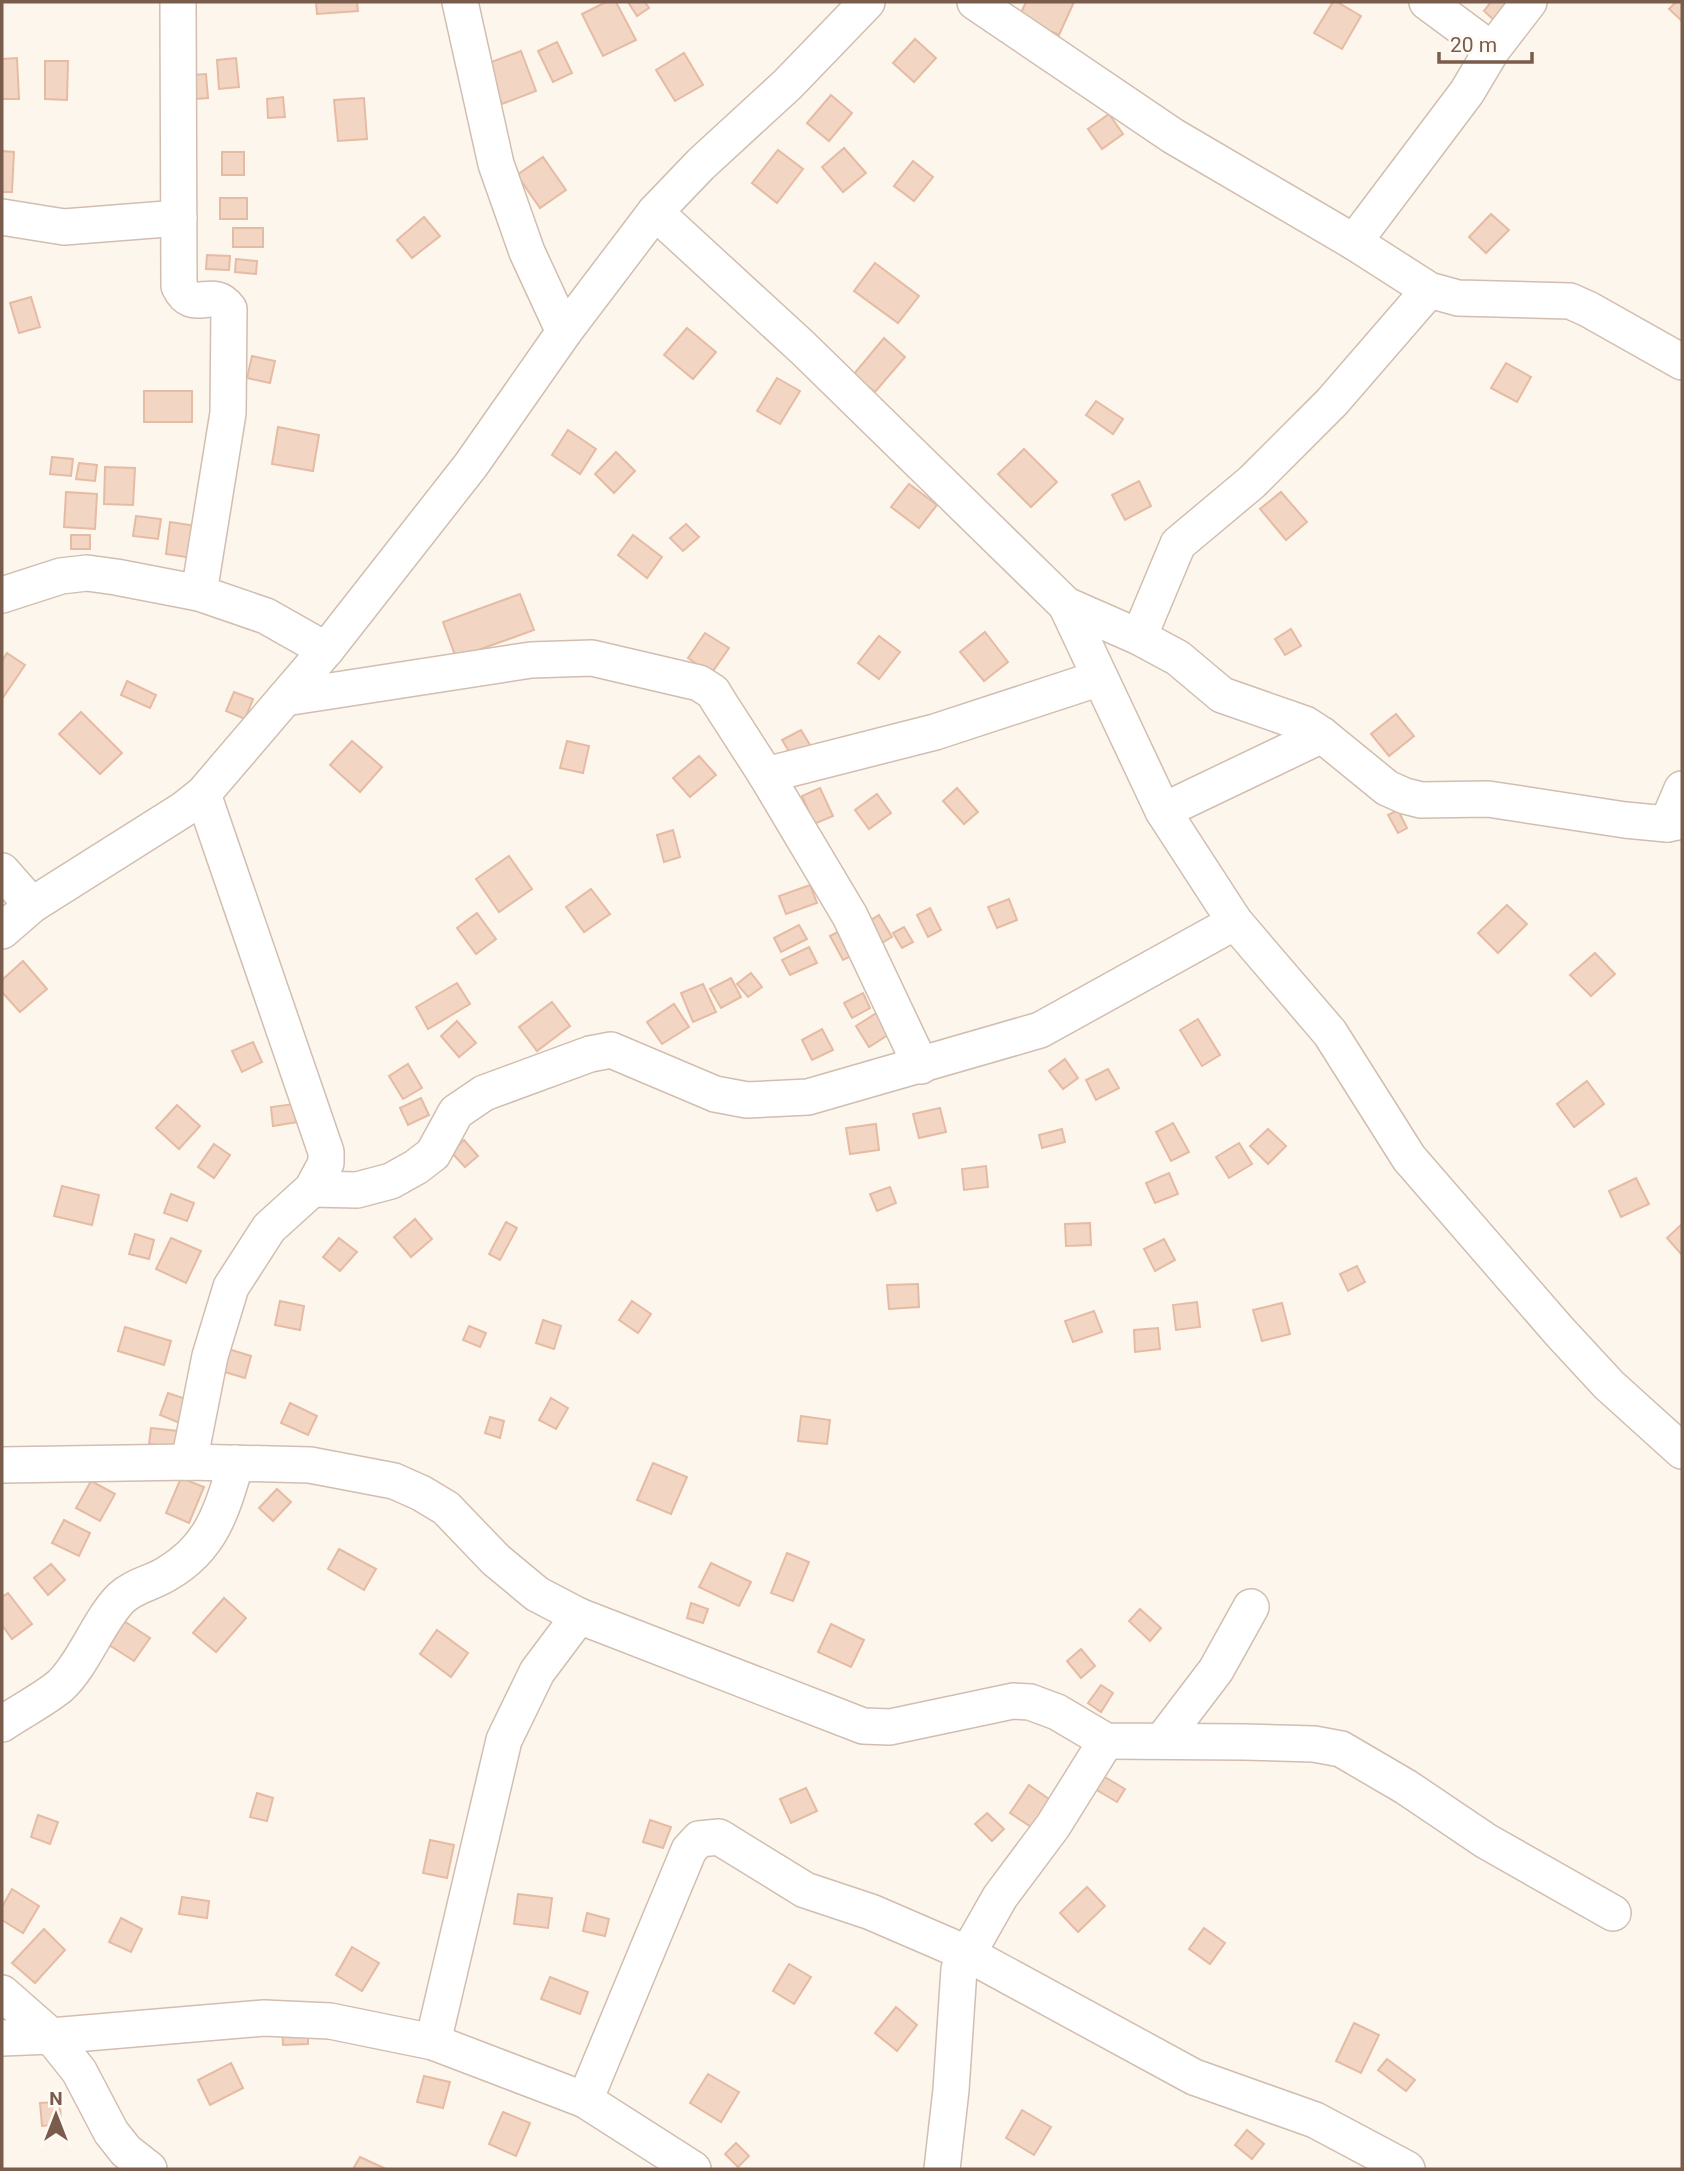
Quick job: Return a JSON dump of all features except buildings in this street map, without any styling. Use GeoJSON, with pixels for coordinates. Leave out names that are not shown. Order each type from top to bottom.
{"type":"FeatureCollection","features":[{"type":"Feature","properties":{"kind":"street"},"geometry":{"type":"LineString","coordinates":[[178,2],[179,286],[184,297],[191,300],[223,301],[229,309],[229,413],[199,593]]}},
{"type":"Feature","properties":{"kind":"street"},"geometry":{"type":"LineString","coordinates":[[460,2],[495,164],[527,252],[564,332]]}},
{"type":"Feature","properties":{"kind":"street"},"geometry":{"type":"LineString","coordinates":[[2,931],[32,905],[184,809],[203,794],[326,650],[471,465],[564,332],[655,212],[701,164],[788,84],[867,2]]}},
{"type":"Feature","properties":{"kind":"street"},"geometry":{"type":"LineString","coordinates":[[975,2],[1173,136],[1429,289],[1458,298],[1570,301],[1682,362]]}},
{"type":"Feature","properties":{"kind":"street"},"geometry":{"type":"LineString","coordinates":[[1427,2],[1492,50]]}},
{"type":"Feature","properties":{"kind":"street"},"geometry":{"type":"LineString","coordinates":[[1354,242],[1467,92],[1492,50],[1529,2]]}},
{"type":"Feature","properties":{"kind":"street"},"geometry":{"type":"LineString","coordinates":[[655,212],[803,348],[1066,604],[1139,637],[1178,659],[1222,695],[1305,724],[1387,788],[1421,800],[1488,799],[1674,823],[1682,789]]}},
{"type":"Feature","properties":{"kind":"street"},"geometry":{"type":"LineString","coordinates":[[2,217],[64,227],[179,218]]}},
{"type":"Feature","properties":{"kind":"street"},"geometry":{"type":"LineString","coordinates":[[1139,637],[1178,544],[1252,482],[1332,402],[1429,289]]}},
{"type":"Feature","properties":{"kind":"street"},"geometry":{"type":"LineString","coordinates":[[2,595],[61,576],[87,573],[116,576],[199,593],[266,616],[326,650]]}},
{"type":"Feature","properties":{"kind":"street"},"geometry":{"type":"LineString","coordinates":[[1066,604],[1163,811],[1235,922],[1330,1034],[1409,1158],[1600,1376],[1682,1451]]}},
{"type":"Feature","properties":{"kind":"street"},"geometry":{"type":"LineString","coordinates":[[285,698],[531,660],[592,659],[699,683],[706,687],[713,692],[766,775],[850,916],[921,1066]]}},
{"type":"Feature","properties":{"kind":"street"},"geometry":{"type":"LineString","coordinates":[[766,775],[935,732],[1100,678]]}},
{"type":"Feature","properties":{"kind":"street"},"geometry":{"type":"LineString","coordinates":[[1163,811],[1322,735]]}},
{"type":"Feature","properties":{"kind":"street"},"geometry":{"type":"LineString","coordinates":[[189,1462],[210,1356],[231,1287],[269,1228],[312,1189],[326,1163],[326,1152],[203,794]]}},
{"type":"Feature","properties":{"kind":"street"},"geometry":{"type":"LineString","coordinates":[[2,871],[32,905]]}},
{"type":"Feature","properties":{"kind":"street"},"geometry":{"type":"LineString","coordinates":[[312,1189],[357,1190],[391,1181],[433,1154],[456,1112],[484,1093],[590,1054],[611,1050],[715,1094],[747,1100],[808,1097],[1040,1030],[1235,922]]}},
{"type":"Feature","properties":{"kind":"street"},"geometry":{"type":"LineString","coordinates":[[2,1465],[189,1462],[310,1465],[394,1481],[422,1493],[446,1508],[496,1560],[537,1594],[579,1616],[863,1726],[890,1727],[1013,1701],[1030,1702],[1057,1712],[1106,1741],[1314,1744],[1341,1749],[1406,1787],[1486,1841],[1613,1913]]}},
{"type":"Feature","properties":{"kind":"street"},"geometry":{"type":"LineString","coordinates":[[2,1724],[61,1685],[120,1599],[136,1587],[166,1575],[193,1557],[211,1533],[224,1506],[236,1464]]}},
{"type":"Feature","properties":{"kind":"street"},"geometry":{"type":"LineString","coordinates":[[1162,1741],[1216,1670],[1251,1607]]}},
{"type":"Feature","properties":{"kind":"street"},"geometry":{"type":"LineString","coordinates":[[433,2042],[504,1740],[537,1672],[579,1616]]}},
{"type":"Feature","properties":{"kind":"street"},"geometry":{"type":"LineString","coordinates":[[942,2169],[951,2090],[959,1969],[1000,1896],[1053,1826],[1106,1741]]}},
{"type":"Feature","properties":{"kind":"street"},"geometry":{"type":"LineString","coordinates":[[585,2100],[690,1850],[699,1839],[719,1837],[805,1890],[871,1912],[966,1953],[1195,2077],[1315,2120],[1407,2169]]}},
{"type":"Feature","properties":{"kind":"street"},"geometry":{"type":"LineString","coordinates":[[2,1993],[51,2036],[79,2071],[111,2132],[126,2151],[149,2169]]}},
{"type":"Feature","properties":{"kind":"street"},"geometry":{"type":"LineString","coordinates":[[2,2038],[264,2018],[330,2021],[433,2042],[585,2100],[693,2169]]}}]}
